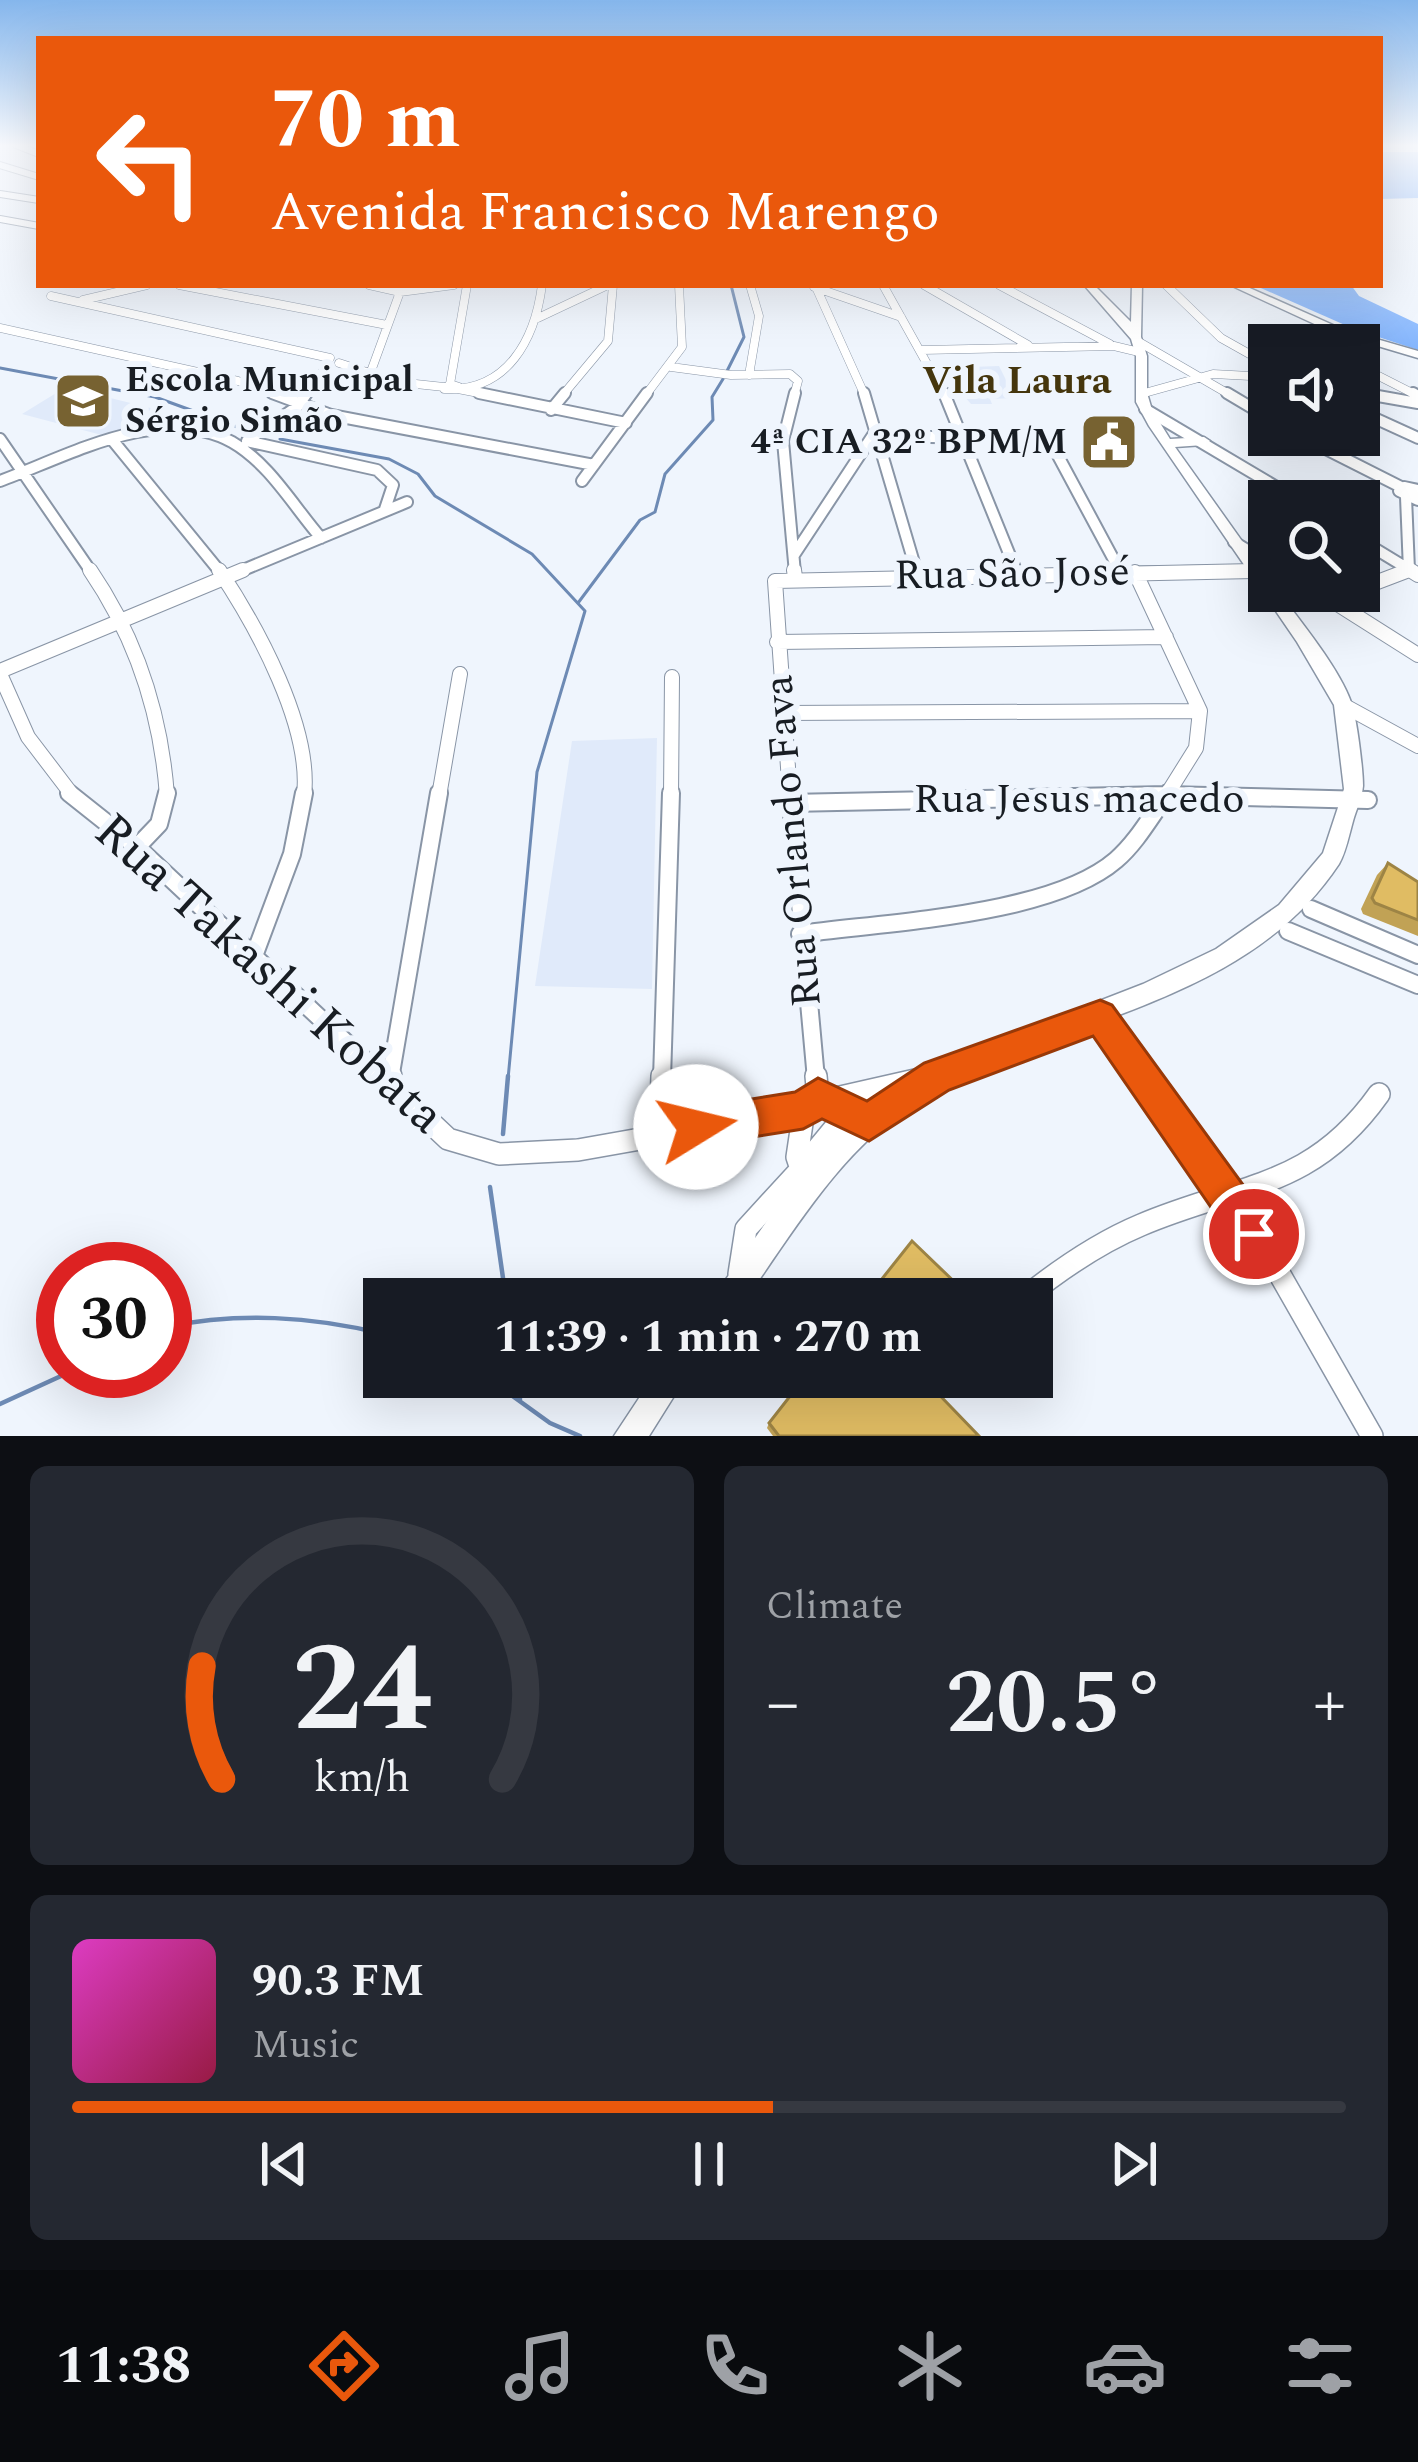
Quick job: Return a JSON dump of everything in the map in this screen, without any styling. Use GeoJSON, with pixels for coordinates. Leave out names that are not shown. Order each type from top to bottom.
{"type":"FeatureCollection","features":[{"type":"Feature","properties":{"kind":"main road"},"geometry":{"type":"LineString","coordinates":[[1089,288],[1138,344]]}},
{"type":"Feature","properties":{"kind":"main road"},"geometry":{"type":"LineString","coordinates":[[1138,288],[1143,401],[1234,542],[1248,554]]}},
{"type":"Feature","properties":{"kind":"main road"},"geometry":{"type":"LineString","coordinates":[[1242,288],[1338,331],[1418,355]]}},
{"type":"Feature","properties":{"kind":"main road"},"geometry":{"type":"LineString","coordinates":[[1168,443],[1204,441]]}},
{"type":"Feature","properties":{"kind":"main road"},"geometry":{"type":"LineString","coordinates":[[832,1108],[1100,1017],[1288,931],[1311,909],[1352,858],[1365,825],[1368,800],[1359,747],[1343,705],[1288,612]]}},
{"type":"Feature","properties":{"kind":"main road"},"geometry":{"type":"LineString","coordinates":[[832,1108],[937,1076]]}},
{"type":"Feature","properties":{"kind":"main road"},"geometry":{"type":"LineString","coordinates":[[744,1278],[791,1211],[832,1108]]}},
{"type":"Feature","properties":{"kind":"main road"},"geometry":{"type":"LineString","coordinates":[[630,1436],[656,1398]]}},
{"type":"Feature","properties":{"kind":"street"},"geometry":{"type":"LineString","coordinates":[[0,220],[36,231]]}},
{"type":"Feature","properties":{"kind":"street"},"geometry":{"type":"LineString","coordinates":[[78,301],[134,288]]}},
{"type":"Feature","properties":{"kind":"street"},"geometry":{"type":"LineString","coordinates":[[195,288],[387,325]]}},
{"type":"Feature","properties":{"kind":"street"},"geometry":{"type":"LineString","coordinates":[[382,288],[400,292],[431,288]]}},
{"type":"Feature","properties":{"kind":"street"},"geometry":{"type":"LineString","coordinates":[[453,387],[467,288]]}},
{"type":"Feature","properties":{"kind":"street"},"geometry":{"type":"LineString","coordinates":[[453,387],[501,372],[532,339],[542,288]]}},
{"type":"Feature","properties":{"kind":"street"},"geometry":{"type":"LineString","coordinates":[[538,318],[603,288]]}},
{"type":"Feature","properties":{"kind":"street"},"geometry":{"type":"LineString","coordinates":[[551,410],[608,341],[610,288]]}},
{"type":"Feature","properties":{"kind":"street"},"geometry":{"type":"LineString","coordinates":[[582,481],[671,368],[684,339],[679,288]]}},
{"type":"Feature","properties":{"kind":"street"},"geometry":{"type":"LineString","coordinates":[[749,375],[759,316],[751,288]]}},
{"type":"Feature","properties":{"kind":"street"},"geometry":{"type":"LineString","coordinates":[[815,288],[857,372],[918,576]]}},
{"type":"Feature","properties":{"kind":"street"},"geometry":{"type":"LineString","coordinates":[[820,288],[902,317]]}},
{"type":"Feature","properties":{"kind":"street"},"geometry":{"type":"LineString","coordinates":[[885,288],[922,350],[1017,574]]}},
{"type":"Feature","properties":{"kind":"street"},"geometry":{"type":"LineString","coordinates":[[929,288],[1032,347]]}},
{"type":"Feature","properties":{"kind":"street"},"geometry":{"type":"LineString","coordinates":[[1005,288],[1114,346]]}},
{"type":"Feature","properties":{"kind":"street"},"geometry":{"type":"LineString","coordinates":[[1169,288],[1221,338],[1248,353]]}},
{"type":"Feature","properties":{"kind":"street"},"geometry":{"type":"LineString","coordinates":[[370,374],[400,292]]}},
{"type":"Feature","properties":{"kind":"street"},"geometry":{"type":"LineString","coordinates":[[51,296],[370,374],[626,423]]}},
{"type":"Feature","properties":{"kind":"street"},"geometry":{"type":"LineString","coordinates":[[0,328],[238,381],[298,406],[594,465]]}},
{"type":"Feature","properties":{"kind":"street"},"geometry":{"type":"LineString","coordinates":[[922,350],[1138,344],[1248,406]]}},
{"type":"Feature","properties":{"kind":"street"},"geometry":{"type":"LineString","coordinates":[[242,443],[298,406],[332,362]]}},
{"type":"Feature","properties":{"kind":"street"},"geometry":{"type":"LineString","coordinates":[[671,368],[790,374],[800,384],[783,441],[795,577]]}},
{"type":"Feature","properties":{"kind":"street"},"geometry":{"type":"LineString","coordinates":[[1143,401],[1198,378],[1248,375]]}},
{"type":"Feature","properties":{"kind":"street"},"geometry":{"type":"LineString","coordinates":[[1380,378],[1418,400]]}},
{"type":"Feature","properties":{"kind":"street"},"geometry":{"type":"LineString","coordinates":[[1380,395],[1418,400]]}},
{"type":"Feature","properties":{"kind":"street"},"geometry":{"type":"LineString","coordinates":[[1143,401],[1266,480]]}},
{"type":"Feature","properties":{"kind":"street"},"geometry":{"type":"LineString","coordinates":[[1380,421],[1418,438]]}},
{"type":"Feature","properties":{"kind":"street"},"geometry":{"type":"LineString","coordinates":[[0,481],[170,426],[376,470],[393,485],[385,510]]}},
{"type":"Feature","properties":{"kind":"street"},"geometry":{"type":"LineString","coordinates":[[794,555],[877,429]]}},
{"type":"Feature","properties":{"kind":"street"},"geometry":{"type":"LineString","coordinates":[[800,934],[1061,892],[1110,865],[1197,752],[1203,733],[1199,711],[1166,637],[1051,442],[1038,436],[930,436]]}},
{"type":"Feature","properties":{"kind":"street"},"geometry":{"type":"LineString","coordinates":[[0,439],[123,618],[163,739],[167,798],[159,824],[136,847]]}},
{"type":"Feature","properties":{"kind":"street"},"geometry":{"type":"LineString","coordinates":[[114,442],[169,501],[225,575],[258,631],[286,698],[305,783],[290,865],[254,956]]}},
{"type":"Feature","properties":{"kind":"street"},"geometry":{"type":"LineString","coordinates":[[242,443],[321,538]]}},
{"type":"Feature","properties":{"kind":"street"},"geometry":{"type":"LineString","coordinates":[[1336,456],[1408,495]]}},
{"type":"Feature","properties":{"kind":"street"},"geometry":{"type":"LineString","coordinates":[[1408,495],[1418,490]]}},
{"type":"Feature","properties":{"kind":"street"},"geometry":{"type":"LineString","coordinates":[[1408,495],[1413,572]]}},
{"type":"Feature","properties":{"kind":"street"},"geometry":{"type":"LineString","coordinates":[[0,673],[407,502]]}},
{"type":"Feature","properties":{"kind":"street"},"geometry":{"type":"LineString","coordinates":[[1380,551],[1413,572]]}},
{"type":"Feature","properties":{"kind":"street","name":"Rua São José"},"geometry":{"type":"LineString","coordinates":[[772,585],[795,577],[1248,568]]}},
{"type":"Feature","properties":{"kind":"street"},"geometry":{"type":"LineString","coordinates":[[1380,583],[1413,572]]}},
{"type":"Feature","properties":{"kind":"street","name":"Rua Orlando Fava"},"geometry":{"type":"LineString","coordinates":[[772,585],[800,934],[832,1108],[797,1156],[801,1168]]}},
{"type":"Feature","properties":{"kind":"street"},"geometry":{"type":"LineString","coordinates":[[1350,612],[1418,656]]}},
{"type":"Feature","properties":{"kind":"street"},"geometry":{"type":"LineString","coordinates":[[777,642],[1166,637]]}},
{"type":"Feature","properties":{"kind":"street","name":"Rua Takashi Kobata"},"geometry":{"type":"LineString","coordinates":[[0,673],[46,767],[67,793],[136,847],[448,1139],[472,1151],[541,1155],[832,1108]]}},
{"type":"Feature","properties":{"kind":"street"},"geometry":{"type":"LineString","coordinates":[[390,1082],[460,674]]}},
{"type":"Feature","properties":{"kind":"street"},"geometry":{"type":"LineString","coordinates":[[660,1133],[671,858],[671,677]]}},
{"type":"Feature","properties":{"kind":"street"},"geometry":{"type":"LineString","coordinates":[[1343,705],[1418,746]]}},
{"type":"Feature","properties":{"kind":"street"},"geometry":{"type":"LineString","coordinates":[[783,713],[1199,711]]}},
{"type":"Feature","properties":{"kind":"street","name":"Rua Jesus macedo"},"geometry":{"type":"LineString","coordinates":[[789,803],[1166,795],[1368,800]]}},
{"type":"Feature","properties":{"kind":"street"},"geometry":{"type":"LineString","coordinates":[[1311,909],[1418,955]]}},
{"type":"Feature","properties":{"kind":"street"},"geometry":{"type":"LineString","coordinates":[[1288,931],[1418,985]]}},
{"type":"Feature","properties":{"kind":"street"},"geometry":{"type":"LineString","coordinates":[[1100,1017],[1300,1303],[1372,1436]]}},
{"type":"Feature","properties":{"kind":"street"},"geometry":{"type":"LineString","coordinates":[[1048,1278],[1114,1237],[1285,1178],[1347,1137],[1379,1094]]}},
{"type":"Feature","properties":{"kind":"street"},"geometry":{"type":"LineString","coordinates":[[736,1278],[746,1229],[801,1168],[832,1108]]}},
{"type":"Feature","properties":{"kind":"shaded area"},"geometry":{"type":"Polygon","coordinates":[[[1261,288],[1353,288],[1359,296],[1418,324],[1418,350],[1380,338],[1380,324],[1343,324],[1261,288]]]}},
{"type":"Feature","properties":{"kind":"shaded area"},"geometry":{"type":"Polygon","coordinates":[[[999,366],[1015,398],[990,399],[992,404],[971,404],[952,389],[942,368],[999,366]]]}},
{"type":"Feature","properties":{"kind":"shaded area","name":"Escola Municipal Sérgio Simão"},"geometry":{"type":"Polygon","coordinates":[[[66,387],[179,415],[113,438],[22,414],[66,387]]]}},
{"type":"Feature","properties":{"kind":"shaded area"},"geometry":{"type":"Polygon","coordinates":[[[657,738],[652,989],[535,986],[572,741],[657,738]]]}},
{"type":"Feature","properties":{"kind":"building"},"geometry":{"type":"Polygon","coordinates":[[[1388,863],[1418,882],[1418,920],[1372,898],[1388,863]]]}},
{"type":"Feature","properties":{"kind":"building"},"geometry":{"type":"Polygon","coordinates":[[[912,1241],[950,1278],[883,1278],[912,1241]]]}},
{"type":"Feature","properties":{"kind":"building"},"geometry":{"type":"Polygon","coordinates":[[[789,1398],[942,1398],[979,1436],[779,1436],[769,1423],[789,1398]]]}},
{"type":"Feature","properties":{"kind":"waterway"},"geometry":{"type":"LineString","coordinates":[[727,371],[744,337],[732,288]]}},
{"type":"Feature","properties":{"kind":"waterway"},"geometry":{"type":"LineString","coordinates":[[0,368],[155,397],[251,432]]}},
{"type":"Feature","properties":{"kind":"waterway"},"geometry":{"type":"LineString","coordinates":[[578,603],[640,520],[655,512],[665,474],[713,420],[712,397],[723,379]]}},
{"type":"Feature","properties":{"kind":"waterway"},"geometry":{"type":"LineString","coordinates":[[280,439],[389,459],[418,474],[435,496],[532,554],[585,611],[537,772],[508,1079]]}},
{"type":"Feature","properties":{"kind":"waterway"},"geometry":{"type":"LineString","coordinates":[[503,1134],[508,1076]]}},
{"type":"Feature","properties":{"kind":"waterway"},"geometry":{"type":"LineString","coordinates":[[490,1187],[503,1278]]}},
{"type":"Feature","properties":{"kind":"waterway"},"geometry":{"type":"LineString","coordinates":[[192,1323],[275,1318],[363,1330]]}},
{"type":"Feature","properties":{"kind":"waterway"},"geometry":{"type":"LineString","coordinates":[[0,1404],[36,1388]]}},
{"type":"Feature","properties":{"kind":"waterway"},"geometry":{"type":"LineString","coordinates":[[515,1398],[550,1423],[580,1436]]}},
{"type":"Feature","properties":{"kind":"place","name":"Escola Municipal Sérgio Simão"},"geometry":{"type":"Point","coordinates":[83,401]}},
{"type":"Feature","properties":{"kind":"place","name":"4ª CIA 32º BPM/M"},"geometry":{"type":"Point","coordinates":[1109,442]}},
{"type":"Feature","properties":{"kind":"district","name":"Vila Laura"},"geometry":{"type":"Point","coordinates":[1017,381]}},
{"type":"Feature","properties":{"kind":"route"},"geometry":{"type":"LineString","coordinates":[[696,1127],[803,1110],[818,1097],[869,1122],[937,1076],[1100,1017],[1254,1234]]}}]}
